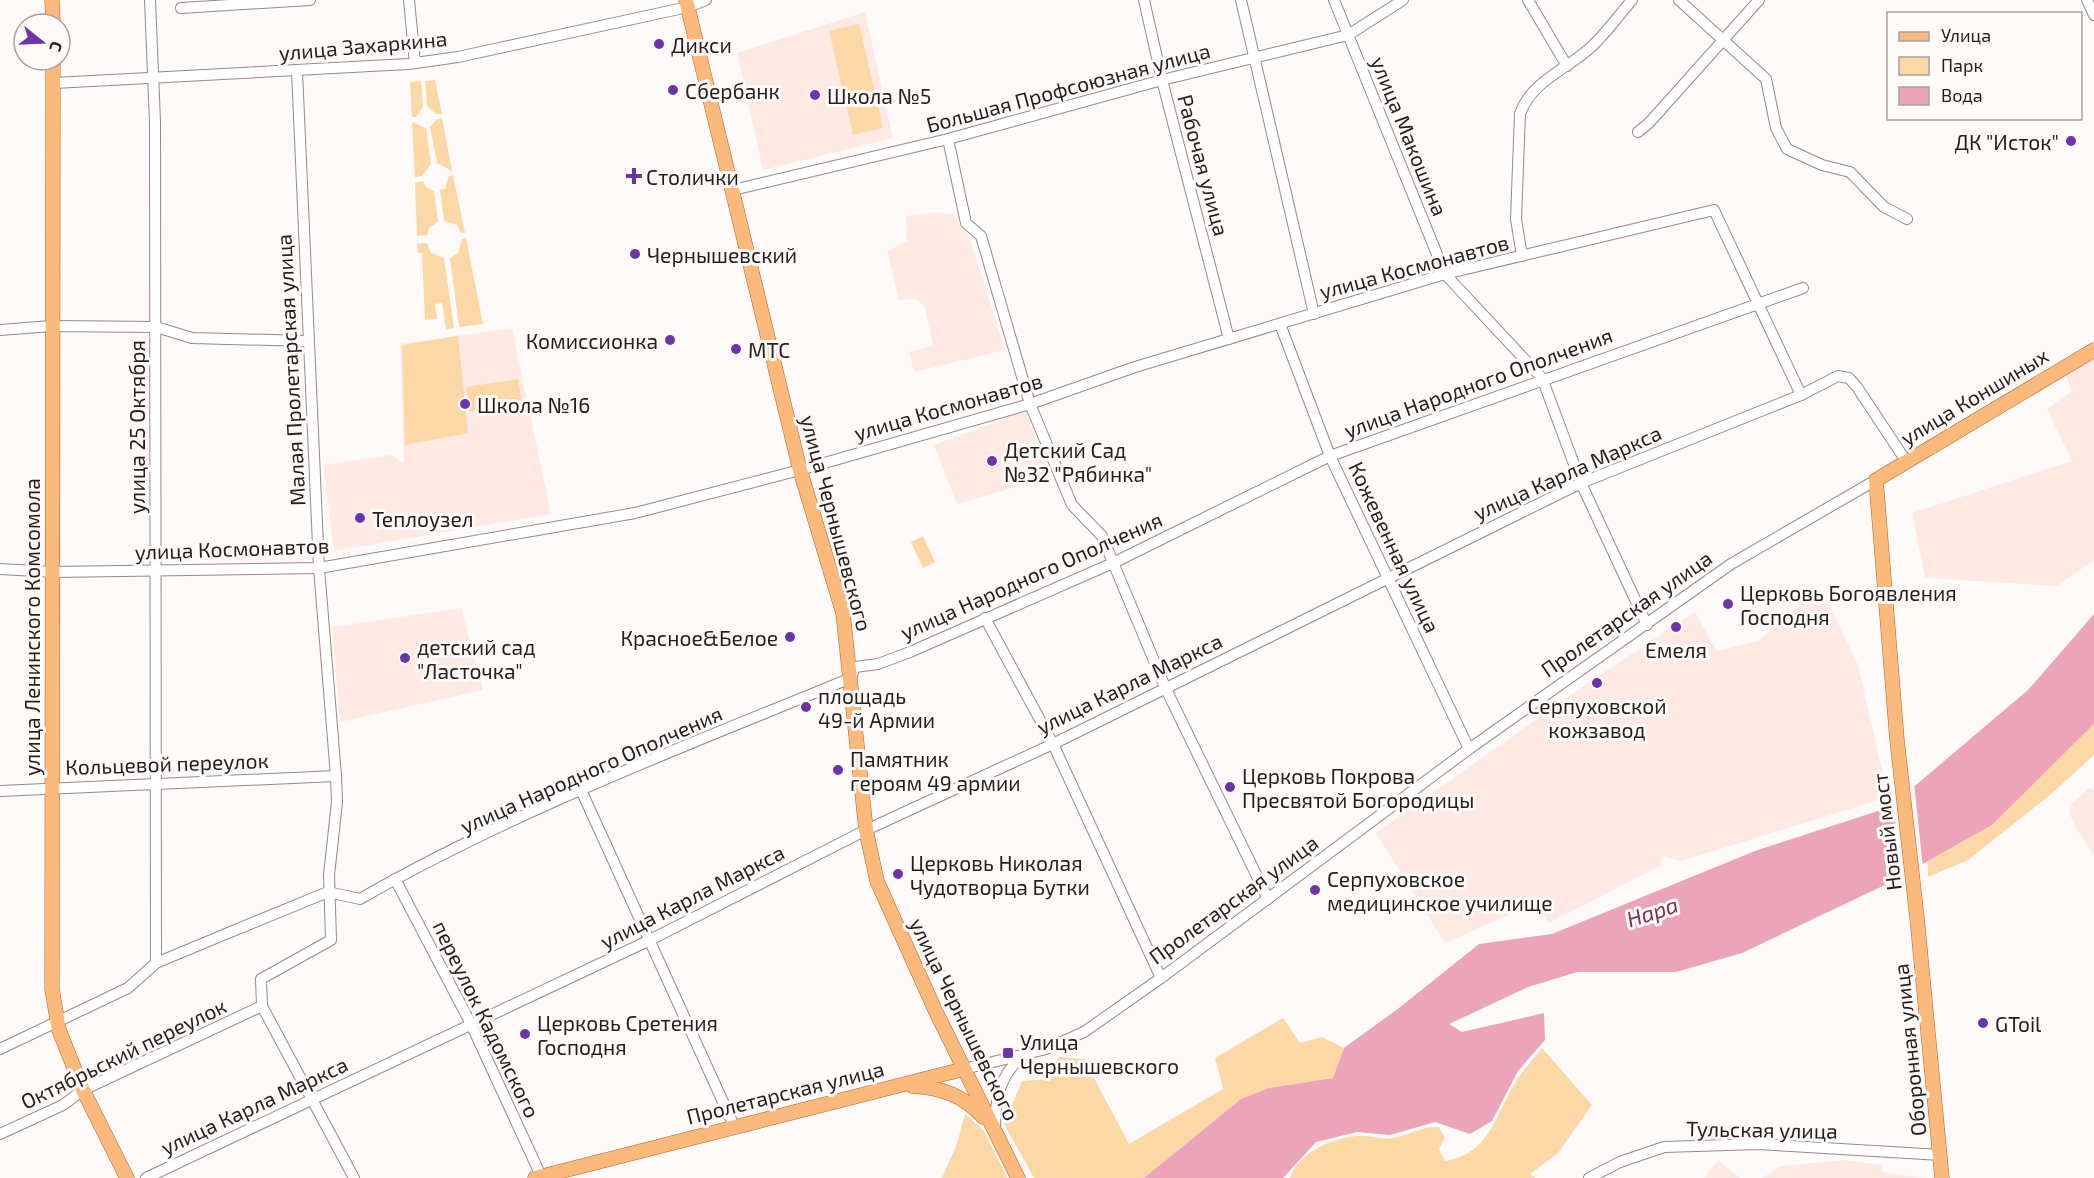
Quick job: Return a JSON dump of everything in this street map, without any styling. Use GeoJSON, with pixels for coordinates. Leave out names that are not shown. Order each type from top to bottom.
{"type":"FeatureCollection","features":[{"type":"Feature","properties":{"kind":"main road","name":"улица Чернышевского"},"geometry":{"type":"LineString","coordinates":[[687,3],[800,470],[843,613],[866,830],[877,881],[964,1069],[1018,1178]]}},
{"type":"Feature","properties":{"kind":"main road","name":"улица Ленинского Комсомола"},"geometry":{"type":"LineString","coordinates":[[54,72],[51,326],[54,572],[52,989],[55,1023],[83,1090],[127,1178]]}},
{"type":"Feature","properties":{"kind":"main road","name":"улица Коншиных"},"geometry":{"type":"LineString","coordinates":[[1876,480],[2094,350]]}},
{"type":"Feature","properties":{"kind":"main road","name":"Новый мост"},"geometry":{"type":"LineString","coordinates":[[1876,480],[1897,740],[1917,918]]}},
{"type":"Feature","properties":{"kind":"main road","name":"Оборонная улица"},"geometry":{"type":"LineString","coordinates":[[1917,918],[1942,1178]]}},
{"type":"Feature","properties":{"kind":"main road","name":"Пролетарская улица"},"geometry":{"type":"LineString","coordinates":[[540,1177],[964,1069]]}},
{"type":"Feature","properties":{"kind":"main road"},"geometry":{"type":"LineString","coordinates":[[898,1086],[930,1087],[951,1092],[972,1105],[994,1130]]}},
{"type":"Feature","properties":{"kind":"street","name":"улица 25 Октября"},"geometry":{"type":"LineString","coordinates":[[150,0],[156,327],[154,570],[156,963]]}},
{"type":"Feature","properties":{"kind":"street"},"geometry":{"type":"LineString","coordinates":[[181,8],[310,0]]}},
{"type":"Feature","properties":{"kind":"street"},"geometry":{"type":"LineString","coordinates":[[409,0],[415,63]]}},
{"type":"Feature","properties":{"kind":"street","name":"улица Захаркина"},"geometry":{"type":"LineString","coordinates":[[54,83],[415,63],[458,57],[706,0]]}},
{"type":"Feature","properties":{"kind":"street","name":"Рабочая улица"},"geometry":{"type":"LineString","coordinates":[[1144,0],[1162,80],[1229,339]]}},
{"type":"Feature","properties":{"kind":"street"},"geometry":{"type":"LineString","coordinates":[[1241,0],[1314,314]]}},
{"type":"Feature","properties":{"kind":"street","name":"улица Макошина"},"geometry":{"type":"LineString","coordinates":[[1334,0],[1445,274],[1542,378],[1581,483],[1647,625]]}},
{"type":"Feature","properties":{"kind":"street","name":"Большая Профсоюзная улица"},"geometry":{"type":"LineString","coordinates":[[733,190],[948,139],[1162,80],[1348,35],[1403,0]]}},
{"type":"Feature","properties":{"kind":"street"},"geometry":{"type":"LineString","coordinates":[[1528,0],[1568,66]]}},
{"type":"Feature","properties":{"kind":"street"},"geometry":{"type":"LineString","coordinates":[[1522,256],[1516,219],[1520,114],[1524,102],[1544,81],[1591,48],[1632,0]]}},
{"type":"Feature","properties":{"kind":"street"},"geometry":{"type":"LineString","coordinates":[[1679,0],[1766,79],[1776,129],[1787,149],[1822,165],[1850,172],[1884,207],[1907,219]]}},
{"type":"Feature","properties":{"kind":"street"},"geometry":{"type":"LineString","coordinates":[[1638,132],[1649,123],[1759,0]]}},
{"type":"Feature","properties":{"kind":"street"},"geometry":{"type":"LineString","coordinates":[[2087,0],[2094,15]]}},
{"type":"Feature","properties":{"kind":"street","name":"Малая Пролетарская улица"},"geometry":{"type":"LineString","coordinates":[[262,1006],[261,979],[331,940],[328,892],[337,802],[319,568],[297,71]]}},
{"type":"Feature","properties":{"kind":"street"},"geometry":{"type":"LineString","coordinates":[[948,139],[966,224],[981,236],[1030,404],[1072,505],[1102,536],[1165,687],[1268,900]]}},
{"type":"Feature","properties":{"kind":"street","name":"улица Космонавтов"},"geometry":{"type":"LineString","coordinates":[[0,569],[54,572],[319,568],[635,513],[800,470],[1030,404],[1229,339],[1445,274],[1714,210],[1759,304]]}},
{"type":"Feature","properties":{"kind":"street","name":"улица Народного Ополчения"},"geometry":{"type":"LineString","coordinates":[[328,892],[360,899],[395,879],[581,790],[851,678],[855,667],[888,660],[1113,563],[1330,456],[1542,378],[1803,288]]}},
{"type":"Feature","properties":{"kind":"street"},"geometry":{"type":"LineString","coordinates":[[1759,304],[1801,395]]}},
{"type":"Feature","properties":{"kind":"street","name":"Кожевенная улица"},"geometry":{"type":"LineString","coordinates":[[1280,324],[1330,456],[1469,749]]}},
{"type":"Feature","properties":{"kind":"street"},"geometry":{"type":"LineString","coordinates":[[0,330],[51,326],[156,327],[192,338],[308,341]]}},
{"type":"Feature","properties":{"kind":"street","name":"улица Карла Маркса"},"geometry":{"type":"LineString","coordinates":[[146,1178],[648,941],[866,830],[1053,744],[1581,483],[1801,395],[1838,376],[1849,378],[1906,461]]}},
{"type":"Feature","properties":{"kind":"street","name":"Пролетарская улица"},"geometry":{"type":"LineString","coordinates":[[964,1069],[1046,1049],[1084,1032],[1268,900],[1469,749],[1731,564],[1876,480]]}},
{"type":"Feature","properties":{"kind":"street"},"geometry":{"type":"LineString","coordinates":[[985,618],[1053,744],[1161,978]]}},
{"type":"Feature","properties":{"kind":"street","name":"Кольцевой переулок"},"geometry":{"type":"LineString","coordinates":[[0,791],[336,776]]}},
{"type":"Feature","properties":{"kind":"street"},"geometry":{"type":"LineString","coordinates":[[581,790],[734,1126]]}},
{"type":"Feature","properties":{"kind":"street","name":"переулок Кадомского"},"geometry":{"type":"LineString","coordinates":[[395,879],[471,1024],[540,1177]]}},
{"type":"Feature","properties":{"kind":"street"},"geometry":{"type":"LineString","coordinates":[[0,1049],[128,988],[156,963],[328,892]]}},
{"type":"Feature","properties":{"kind":"street"},"geometry":{"type":"LineString","coordinates":[[262,1006],[354,1178]]}},
{"type":"Feature","properties":{"kind":"street","name":"Октябрьский переулок"},"geometry":{"type":"LineString","coordinates":[[0,1134],[63,1105],[83,1090],[262,1006]]}},
{"type":"Feature","properties":{"kind":"street"},"geometry":{"type":"LineString","coordinates":[[994,1130],[995,1110],[1004,1078],[1012,1065],[1027,1054]]}},
{"type":"Feature","properties":{"kind":"street","name":"Тульская улица"},"geometry":{"type":"LineString","coordinates":[[1589,1178],[1620,1162],[1664,1147],[1758,1144],[1941,1155]]}},
{"type":"Feature","properties":{"kind":"shaded area","name":"Школа №5"},"geometry":{"type":"Polygon","coordinates":[[[865,12],[893,138],[763,170],[737,53],[865,12]]]}},
{"type":"Feature","properties":{"kind":"shaded area"},"geometry":{"type":"Polygon","coordinates":[[[937,212],[954,215],[961,229],[969,236],[1005,350],[914,372],[909,352],[933,346],[925,307],[917,299],[899,300],[887,251],[907,241],[906,216],[937,212]]]}},
{"type":"Feature","properties":{"kind":"shaded area","name":"Школа №16"},"geometry":{"type":"Polygon","coordinates":[[[512,328],[551,514],[334,551],[323,465],[391,455],[404,463],[400,344],[512,328]]]}},
{"type":"Feature","properties":{"kind":"shaded area"},"geometry":{"type":"Polygon","coordinates":[[[2094,356],[2094,560],[2057,586],[1925,578],[1912,513],[2072,461],[2047,409],[2072,391],[2065,374],[2094,356]]]}},
{"type":"Feature","properties":{"kind":"shaded area","name":"Детский Сад №32 \"Рябинка\""},"geometry":{"type":"Polygon","coordinates":[[[1025,411],[1050,477],[957,504],[934,445],[1025,411]]]}},
{"type":"Feature","properties":{"kind":"shaded area"},"geometry":{"type":"Polygon","coordinates":[[[1825,596],[1858,665],[1885,783],[1879,800],[1681,861],[1663,856],[1660,866],[1549,923],[1535,903],[1445,943],[1376,833],[1575,692],[1695,612],[1717,651],[1758,641],[1802,604],[1825,596]]]}},
{"type":"Feature","properties":{"kind":"shaded area","name":"детский сад \"Ласточка\""},"geometry":{"type":"Polygon","coordinates":[[[461,608],[483,690],[340,722],[332,627],[461,608]]]}},
{"type":"Feature","properties":{"kind":"shaded area"},"geometry":{"type":"Polygon","coordinates":[[[2090,787],[2094,791],[2094,855],[2075,827],[2069,812],[2072,804],[2090,787]]]}},
{"type":"Feature","properties":{"kind":"shaded area"},"geometry":{"type":"Polygon","coordinates":[[[1718,1160],[1740,1178],[1704,1178],[1718,1160]]]}},
{"type":"Feature","properties":{"kind":"shaded area"},"geometry":{"type":"Polygon","coordinates":[[[1844,1160],[1882,1165],[1882,1172],[1924,1178],[1762,1178],[1781,1166],[1844,1160]]]}},
{"type":"Feature","properties":{"kind":"green space"},"geometry":{"type":"Polygon","coordinates":[[[859,24],[883,128],[853,135],[829,31],[859,24]]]}},
{"type":"Feature","properties":{"kind":"green space"},"geometry":{"type":"Polygon","coordinates":[[[435,80],[442,114],[436,114],[427,106],[425,81],[435,80]]]}},
{"type":"Feature","properties":{"kind":"green space"},"geometry":{"type":"Polygon","coordinates":[[[421,81],[423,107],[416,117],[412,117],[410,82],[421,81]]]}},
{"type":"Feature","properties":{"kind":"green space"},"geometry":{"type":"Polygon","coordinates":[[[442,118],[452,171],[437,163],[430,127],[437,119],[442,118]]]}},
{"type":"Feature","properties":{"kind":"green space"},"geometry":{"type":"Polygon","coordinates":[[[412,122],[426,128],[431,164],[422,176],[415,177],[412,122]]]}},
{"type":"Feature","properties":{"kind":"green space"},"geometry":{"type":"Polygon","coordinates":[[[453,175],[465,233],[461,233],[457,225],[444,221],[440,190],[445,189],[449,176],[453,175]]]}},
{"type":"Feature","properties":{"kind":"green space"},"geometry":{"type":"Polygon","coordinates":[[[423,181],[426,187],[434,191],[438,222],[429,228],[427,235],[417,236],[415,183],[423,181]]]}},
{"type":"Feature","properties":{"kind":"green space"},"geometry":{"type":"Polygon","coordinates":[[[466,238],[483,324],[459,327],[450,258],[458,253],[462,239],[466,238]]]}},
{"type":"Feature","properties":{"kind":"green space"},"geometry":{"type":"Polygon","coordinates":[[[427,243],[431,253],[444,258],[454,328],[446,329],[442,303],[435,304],[437,319],[425,320],[422,253],[418,253],[417,244],[427,243]]]}},
{"type":"Feature","properties":{"kind":"green space"},"geometry":{"type":"Polygon","coordinates":[[[458,336],[468,433],[405,445],[402,345],[458,336]]]}},
{"type":"Feature","properties":{"kind":"green space"},"geometry":{"type":"Polygon","coordinates":[[[518,379],[522,403],[469,411],[466,387],[518,379]]]}},
{"type":"Feature","properties":{"kind":"green space"},"geometry":{"type":"Polygon","coordinates":[[[923,536],[935,562],[923,568],[911,542],[923,536]]]}},
{"type":"Feature","properties":{"kind":"green space"},"geometry":{"type":"Polygon","coordinates":[[[2094,724],[2094,755],[2050,795],[1968,860],[1928,877],[1928,861],[1992,825],[2094,724]]]}},
{"type":"Feature","properties":{"kind":"green space"},"geometry":{"type":"Polygon","coordinates":[[[1283,1018],[1300,1043],[1322,1037],[1344,1048],[1333,1078],[1269,1088],[1241,1099],[1144,1178],[1034,1178],[1004,1124],[1022,1081],[1050,1079],[1059,1057],[1084,1059],[1129,1144],[1223,1089],[1215,1058],[1283,1018]]]}},
{"type":"Feature","properties":{"kind":"green space"},"geometry":{"type":"Polygon","coordinates":[[[1542,1048],[1592,1105],[1558,1153],[1530,1174],[1536,1178],[1290,1178],[1300,1161],[1308,1154],[1317,1148],[1347,1137],[1394,1138],[1422,1129],[1439,1127],[1445,1138],[1439,1149],[1445,1161],[1460,1157],[1481,1143],[1517,1080],[1542,1048]]]}},
{"type":"Feature","properties":{"kind":"green space"},"geometry":{"type":"Polygon","coordinates":[[[965,1114],[984,1131],[1007,1178],[942,1178],[957,1144],[965,1114]]]}},
{"type":"Feature","properties":{"kind":"water","name":"Нара"},"geometry":{"type":"Polygon","coordinates":[[[2094,614],[2094,724],[1992,825],[1889,883],[1742,953],[1676,972],[1577,972],[1528,987],[1449,1024],[1462,1032],[1544,1013],[1545,1040],[1518,1071],[1492,1121],[1470,1134],[1435,1122],[1390,1135],[1357,1132],[1316,1142],[1283,1178],[1144,1178],[1241,1099],[1269,1088],[1333,1078],[1344,1048],[1399,1008],[1479,944],[1552,934],[1755,851],[1890,807],[2028,690],[2094,614]]]}},
{"type":"Feature","properties":{"kind":"pier"},"geometry":{"type":"Polygon","coordinates":[[[1914,783],[1923,868],[1901,880],[1893,801],[1914,783]]]}},
{"type":"Feature","properties":{"kind":"place","name":"Дикси"},"geometry":{"type":"Point","coordinates":[659,44]}},
{"type":"Feature","properties":{"kind":"place","name":"Сбербанк"},"geometry":{"type":"Point","coordinates":[673,90]}},
{"type":"Feature","properties":{"kind":"place","name":"Школа №5"},"geometry":{"type":"Point","coordinates":[815,95]}},
{"type":"Feature","properties":{"kind":"place","name":"ДК \"Исток\""},"geometry":{"type":"Point","coordinates":[2071,141]}},
{"type":"Feature","properties":{"kind":"place","name":"Столички"},"geometry":{"type":"Point","coordinates":[634,176]}},
{"type":"Feature","properties":{"kind":"place","name":"Чернышевский"},"geometry":{"type":"Point","coordinates":[635,254]}},
{"type":"Feature","properties":{"kind":"place","name":"Комиссионка"},"geometry":{"type":"Point","coordinates":[670,340]}},
{"type":"Feature","properties":{"kind":"place","name":"МТС"},"geometry":{"type":"Point","coordinates":[736,349]}},
{"type":"Feature","properties":{"kind":"place","name":"Школа №16"},"geometry":{"type":"Point","coordinates":[465,404]}},
{"type":"Feature","properties":{"kind":"place","name":"Детский Сад №32 \"Рябинка\""},"geometry":{"type":"Point","coordinates":[992,461]}},
{"type":"Feature","properties":{"kind":"place","name":"Теплоузел"},"geometry":{"type":"Point","coordinates":[360,518]}},
{"type":"Feature","properties":{"kind":"place","name":"Церковь Богоявления Господня"},"geometry":{"type":"Point","coordinates":[1728,604]}},
{"type":"Feature","properties":{"kind":"place","name":"Емеля"},"geometry":{"type":"Point","coordinates":[1676,627]}},
{"type":"Feature","properties":{"kind":"place","name":"Красное&Белое"},"geometry":{"type":"Point","coordinates":[790,637]}},
{"type":"Feature","properties":{"kind":"place","name":"детский сад \"Ласточка\""},"geometry":{"type":"Point","coordinates":[405,658]}},
{"type":"Feature","properties":{"kind":"place","name":"Серпуховской кожзавод"},"geometry":{"type":"Point","coordinates":[1597,683]}},
{"type":"Feature","properties":{"kind":"place","name":"площадь 49-й Армии"},"geometry":{"type":"Point","coordinates":[806,707]}},
{"type":"Feature","properties":{"kind":"place","name":"Памятник героям 49 армии"},"geometry":{"type":"Point","coordinates":[838,770]}},
{"type":"Feature","properties":{"kind":"place","name":"Церковь Покрова Пресвятой Богородицы"},"geometry":{"type":"Point","coordinates":[1230,787]}},
{"type":"Feature","properties":{"kind":"place","name":"Церковь Николая Чудотворца Бутки"},"geometry":{"type":"Point","coordinates":[898,874]}},
{"type":"Feature","properties":{"kind":"place","name":"Серпуховское медицинское училище"},"geometry":{"type":"Point","coordinates":[1315,890]}},
{"type":"Feature","properties":{"kind":"place","name":"GToil"},"geometry":{"type":"Point","coordinates":[1983,1023]}},
{"type":"Feature","properties":{"kind":"place","name":"Церковь Сретения Господня"},"geometry":{"type":"Point","coordinates":[525,1034]}},
{"type":"Feature","properties":{"kind":"place","name":"Улица Чернышевского"},"geometry":{"type":"Point","coordinates":[1008,1053]}}]}
